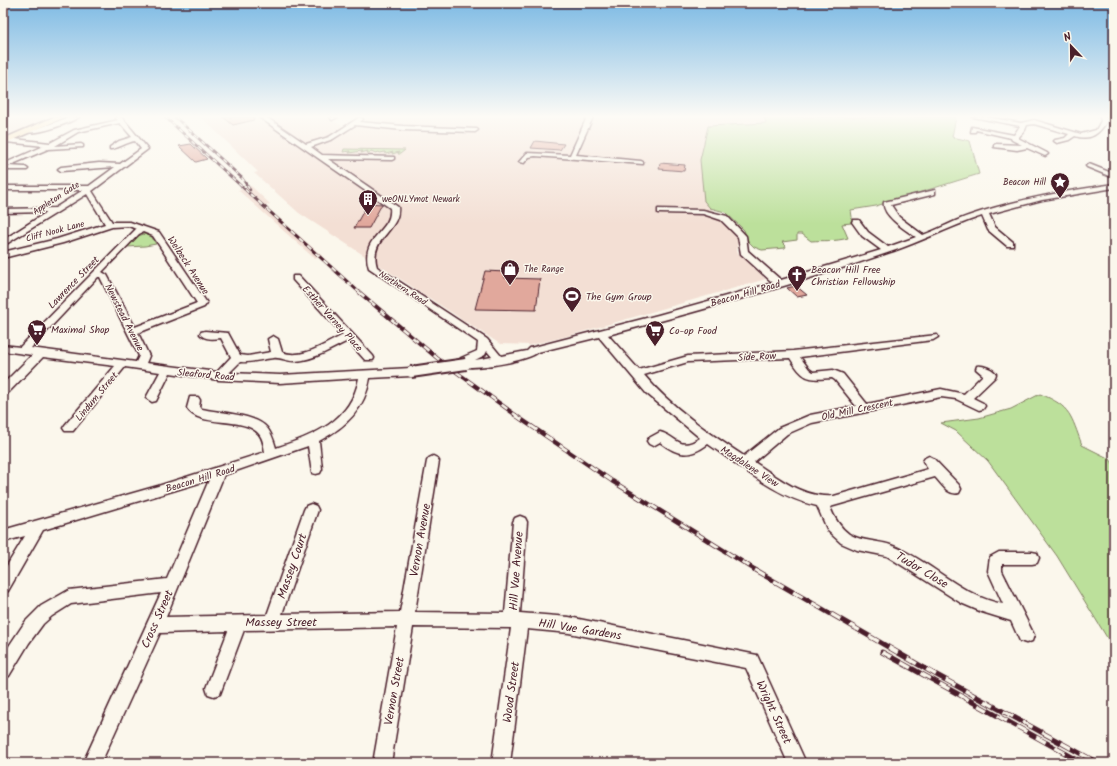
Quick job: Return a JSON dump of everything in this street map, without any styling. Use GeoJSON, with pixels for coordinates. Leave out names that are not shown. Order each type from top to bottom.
{"type":"FeatureCollection","features":[{"type":"Feature","properties":{"kind":"street"},"geometry":{"type":"LineString","coordinates":[[3,167],[34,153]]}},
{"type":"Feature","properties":{"kind":"street","name":"Appleton Gate"},"geometry":{"type":"LineString","coordinates":[[3,244],[90,189],[140,153]]}},
{"type":"Feature","properties":{"kind":"street","name":"Northern Road"},"geometry":{"type":"LineString","coordinates":[[314,153],[395,208],[394,215],[371,250],[370,259],[373,268],[482,341],[497,358]]}},
{"type":"Feature","properties":{"kind":"street"},"geometry":{"type":"LineString","coordinates":[[572,157],[574,153]]}},
{"type":"Feature","properties":{"kind":"street"},"geometry":{"type":"LineString","coordinates":[[522,162],[527,155],[535,154],[640,163]]}},
{"type":"Feature","properties":{"kind":"street"},"geometry":{"type":"LineString","coordinates":[[320,157],[392,158]]}},
{"type":"Feature","properties":{"kind":"street"},"geometry":{"type":"LineString","coordinates":[[3,161],[13,162]]}},
{"type":"Feature","properties":{"kind":"street"},"geometry":{"type":"LineString","coordinates":[[61,169],[86,164],[109,164],[122,166]]}},
{"type":"Feature","properties":{"kind":"street"},"geometry":{"type":"LineString","coordinates":[[1089,166],[1114,176]]}},
{"type":"Feature","properties":{"kind":"street"},"geometry":{"type":"LineString","coordinates":[[3,167],[25,168]]}},
{"type":"Feature","properties":{"kind":"street","name":"Beacon Hill Road"},"geometry":{"type":"LineString","coordinates":[[436,369],[466,362],[530,354],[534,350],[602,334],[887,250],[923,238],[985,213],[1048,196],[1114,186]]}},
{"type":"Feature","properties":{"kind":"street"},"geometry":{"type":"LineString","coordinates":[[3,188],[90,189],[108,224],[111,225]]}},
{"type":"Feature","properties":{"kind":"street"},"geometry":{"type":"LineString","coordinates":[[923,238],[904,225],[887,209],[887,204],[932,192]]}},
{"type":"Feature","properties":{"kind":"street"},"geometry":{"type":"LineString","coordinates":[[3,211],[56,210]]}},
{"type":"Feature","properties":{"kind":"street"},"geometry":{"type":"LineString","coordinates":[[662,210],[703,212],[724,218],[742,236],[744,242],[743,249],[748,256],[779,283]]}},
{"type":"Feature","properties":{"kind":"street"},"geometry":{"type":"LineString","coordinates":[[3,217],[13,211]]}},
{"type":"Feature","properties":{"kind":"street"},"geometry":{"type":"LineString","coordinates":[[985,213],[991,228],[1010,244]]}},
{"type":"Feature","properties":{"kind":"street"},"geometry":{"type":"LineString","coordinates":[[856,222],[865,234],[887,250]]}},
{"type":"Feature","properties":{"kind":"street","name":"Welbeck Avenue"},"geometry":{"type":"LineString","coordinates":[[111,225],[130,224],[156,234],[202,302],[197,308],[132,332]]}},
{"type":"Feature","properties":{"kind":"street","name":"Cliff Nook Lane"},"geometry":{"type":"LineString","coordinates":[[3,255],[60,241],[111,225]]}},
{"type":"Feature","properties":{"kind":"street","name":"Lawrence Street"},"geometry":{"type":"LineString","coordinates":[[22,351],[136,232],[142,229]]}},
{"type":"Feature","properties":{"kind":"street","name":"Newstead Avenue"},"geometry":{"type":"LineString","coordinates":[[96,274],[103,274],[144,356],[140,366]]}},
{"type":"Feature","properties":{"kind":"street","name":"Esther Varney Place"},"geometry":{"type":"LineString","coordinates":[[296,278],[369,358]]}},
{"type":"Feature","properties":{"kind":"street"},"geometry":{"type":"LineString","coordinates":[[206,334],[211,336],[224,334],[237,358]]}},
{"type":"Feature","properties":{"kind":"street","name":"Magdalene View"},"geometry":{"type":"LineString","coordinates":[[602,334],[650,390],[708,438],[788,491],[804,498],[822,502],[847,498],[933,466],[954,488]]}},
{"type":"Feature","properties":{"kind":"street"},"geometry":{"type":"LineString","coordinates":[[237,358],[248,359],[277,354],[291,359],[308,354],[349,336]]}},
{"type":"Feature","properties":{"kind":"street","name":"Side Row"},"geometry":{"type":"LineString","coordinates":[[636,374],[688,359],[793,354],[882,346],[933,337]]}},
{"type":"Feature","properties":{"kind":"street"},"geometry":{"type":"LineString","coordinates":[[273,339],[277,354]]}},
{"type":"Feature","properties":{"kind":"street"},"geometry":{"type":"LineString","coordinates":[[466,362],[481,354],[483,348],[482,341]]}},
{"type":"Feature","properties":{"kind":"street","name":"Sleaford Road"},"geometry":{"type":"LineString","coordinates":[[3,348],[219,376],[280,379],[365,376],[436,369]]}},
{"type":"Feature","properties":{"kind":"street"},"geometry":{"type":"LineString","coordinates":[[3,391],[40,353]]}},
{"type":"Feature","properties":{"kind":"street"},"geometry":{"type":"LineString","coordinates":[[793,354],[805,372],[811,376],[833,374],[839,378],[864,408]]}},
{"type":"Feature","properties":{"kind":"street"},"geometry":{"type":"LineString","coordinates":[[219,376],[237,358]]}},
{"type":"Feature","properties":{"kind":"street","name":"Lindum Street"},"geometry":{"type":"LineString","coordinates":[[69,428],[122,363]]}},
{"type":"Feature","properties":{"kind":"street"},"geometry":{"type":"LineString","coordinates":[[966,400],[975,388],[991,374],[981,369]]}},
{"type":"Feature","properties":{"kind":"street"},"geometry":{"type":"LineString","coordinates":[[152,398],[166,370]]}},
{"type":"Feature","properties":{"kind":"street","name":"Beacon Hill Road"},"geometry":{"type":"LineString","coordinates":[[3,536],[219,472],[313,439],[333,428],[349,416],[359,400],[365,376]]}},
{"type":"Feature","properties":{"kind":"street","name":"Old Mill Crescent"},"geometry":{"type":"LineString","coordinates":[[745,462],[783,431],[810,419],[941,393],[959,396],[979,406]]}},
{"type":"Feature","properties":{"kind":"street"},"geometry":{"type":"LineString","coordinates":[[194,400],[193,408],[198,413],[249,423],[260,428],[268,438],[272,454]]}},
{"type":"Feature","properties":{"kind":"street"},"geometry":{"type":"LineString","coordinates":[[653,441],[660,436],[676,448],[687,450],[694,449],[708,438]]}},
{"type":"Feature","properties":{"kind":"street"},"geometry":{"type":"LineString","coordinates":[[313,439],[316,469]]}},
{"type":"Feature","properties":{"kind":"street","name":"Vernon Avenue"},"geometry":{"type":"LineString","coordinates":[[406,619],[434,460]]}},
{"type":"Feature","properties":{"kind":"street","name":"Cross Street"},"geometry":{"type":"LineString","coordinates":[[92,763],[155,625],[219,472]]}},
{"type":"Feature","properties":{"kind":"street","name":"Tudor Close"},"geometry":{"type":"LineString","coordinates":[[822,502],[826,515],[834,530],[846,539],[862,545],[891,551],[981,606],[997,612],[1016,614]]}},
{"type":"Feature","properties":{"kind":"street","name":"Massey Court"},"geometry":{"type":"LineString","coordinates":[[272,622],[311,510]]}},
{"type":"Feature","properties":{"kind":"street","name":"Hill Vue Avenue"},"geometry":{"type":"LineString","coordinates":[[516,620],[520,522]]}},
{"type":"Feature","properties":{"kind":"street"},"geometry":{"type":"LineString","coordinates":[[3,586],[39,525]]}},
{"type":"Feature","properties":{"kind":"street"},"geometry":{"type":"LineString","coordinates":[[1026,635],[995,571],[995,562],[999,558],[1032,558]]}},
{"type":"Feature","properties":{"kind":"street"},"geometry":{"type":"LineString","coordinates":[[3,670],[34,622],[56,603],[69,597],[172,585]]}},
{"type":"Feature","properties":{"kind":"street","name":"Hill Vue Gardens"},"geometry":{"type":"LineString","coordinates":[[406,619],[516,620],[569,625],[750,661]]}},
{"type":"Feature","properties":{"kind":"street","name":"Massey Street"},"geometry":{"type":"LineString","coordinates":[[155,625],[406,619]]}},
{"type":"Feature","properties":{"kind":"street","name":"Vernon Street"},"geometry":{"type":"LineString","coordinates":[[382,763],[406,619]]}},
{"type":"Feature","properties":{"kind":"street","name":"Wood Street"},"geometry":{"type":"LineString","coordinates":[[501,763],[516,620]]}},
{"type":"Feature","properties":{"kind":"street"},"geometry":{"type":"LineString","coordinates":[[214,688],[239,622]]}},
{"type":"Feature","properties":{"kind":"street","name":"Wright Street"},"geometry":{"type":"LineString","coordinates":[[750,661],[797,763]]}},
{"type":"Feature","properties":{"kind":"shaded area"},"geometry":{"type":"Polygon","coordinates":[[[238,153],[707,153],[704,201],[737,237],[737,252],[766,279],[564,337],[530,345],[500,344],[299,213],[254,173],[258,172],[238,153]]]}},
{"type":"Feature","properties":{"kind":"shaded area"},"geometry":{"type":"Polygon","coordinates":[[[251,186],[270,204],[265,206],[322,256],[315,259],[238,190],[251,186]]]}},
{"type":"Feature","properties":{"kind":"green space"},"geometry":{"type":"Polygon","coordinates":[[[702,153],[973,153],[979,174],[876,206],[851,210],[851,223],[842,224],[848,238],[811,241],[802,234],[797,234],[797,240],[782,242],[786,246],[785,248],[762,250],[754,247],[748,241],[744,230],[725,212],[710,208],[704,201],[700,160],[702,153]]]}},
{"type":"Feature","properties":{"kind":"green space"},"geometry":{"type":"Polygon","coordinates":[[[150,234],[156,244],[127,247],[138,236],[150,234]]]}},
{"type":"Feature","properties":{"kind":"green space"},"geometry":{"type":"Polygon","coordinates":[[[1040,394],[1050,398],[1064,408],[1072,419],[1082,445],[1110,459],[1114,465],[1114,649],[1057,556],[988,461],[956,431],[941,423],[979,418],[1011,409],[1040,394]]]}},
{"type":"Feature","properties":{"kind":"building"},"geometry":{"type":"Polygon","coordinates":[[[186,153],[200,153],[207,159],[196,162],[186,153]]]}},
{"type":"Feature","properties":{"kind":"building"},"geometry":{"type":"Polygon","coordinates":[[[660,163],[685,165],[684,171],[659,169],[660,163]]]}},
{"type":"Feature","properties":{"kind":"building"},"geometry":{"type":"Polygon","coordinates":[[[368,203],[382,204],[369,228],[354,228],[368,203]]]}},
{"type":"Feature","properties":{"kind":"building","name":"The Range"},"geometry":{"type":"Polygon","coordinates":[[[485,271],[506,272],[505,278],[540,279],[536,310],[475,309],[485,271]]]}},
{"type":"Feature","properties":{"kind":"building","name":"Beacon Hill Free Christian Fellowship"},"geometry":{"type":"Polygon","coordinates":[[[796,286],[807,295],[797,297],[787,288],[796,286]]]}},
{"type":"Feature","properties":{"kind":"railway"},"geometry":{"type":"LineString","coordinates":[[204,153],[251,195]]}},
{"type":"Feature","properties":{"kind":"railway"},"geometry":{"type":"LineString","coordinates":[[214,153],[242,178],[250,190]]}},
{"type":"Feature","properties":{"kind":"railway"},"geometry":{"type":"LineString","coordinates":[[250,194],[360,293]]}},
{"type":"Feature","properties":{"kind":"railway"},"geometry":{"type":"LineString","coordinates":[[359,292],[437,358],[517,416]]}},
{"type":"Feature","properties":{"kind":"railway"},"geometry":{"type":"LineString","coordinates":[[515,415],[612,481],[757,571]]}},
{"type":"Feature","properties":{"kind":"railway"},"geometry":{"type":"LineString","coordinates":[[755,570],[933,673],[1098,763]]}},
{"type":"Feature","properties":{"kind":"railway"},"geometry":{"type":"LineString","coordinates":[[882,652],[1083,763]]}},
{"type":"Feature","properties":{"kind":"place","name":"Beacon Hill"},"geometry":{"type":"Point","coordinates":[1060,199]}},
{"type":"Feature","properties":{"kind":"place","name":"weONLYmot Newark"},"geometry":{"type":"Point","coordinates":[368,216]}},
{"type":"Feature","properties":{"kind":"place","name":"The Range"},"geometry":{"type":"Point","coordinates":[510,286]}},
{"type":"Feature","properties":{"kind":"place","name":"Beacon Hill Free Christian Fellowship"},"geometry":{"type":"Point","coordinates":[797,292]}},
{"type":"Feature","properties":{"kind":"place","name":"The Gym Group"},"geometry":{"type":"Point","coordinates":[572,313]}},
{"type":"Feature","properties":{"kind":"place","name":"Maximal Shop"},"geometry":{"type":"Point","coordinates":[37,346]}},
{"type":"Feature","properties":{"kind":"place","name":"Co-op Food"},"geometry":{"type":"Point","coordinates":[655,347]}}]}
